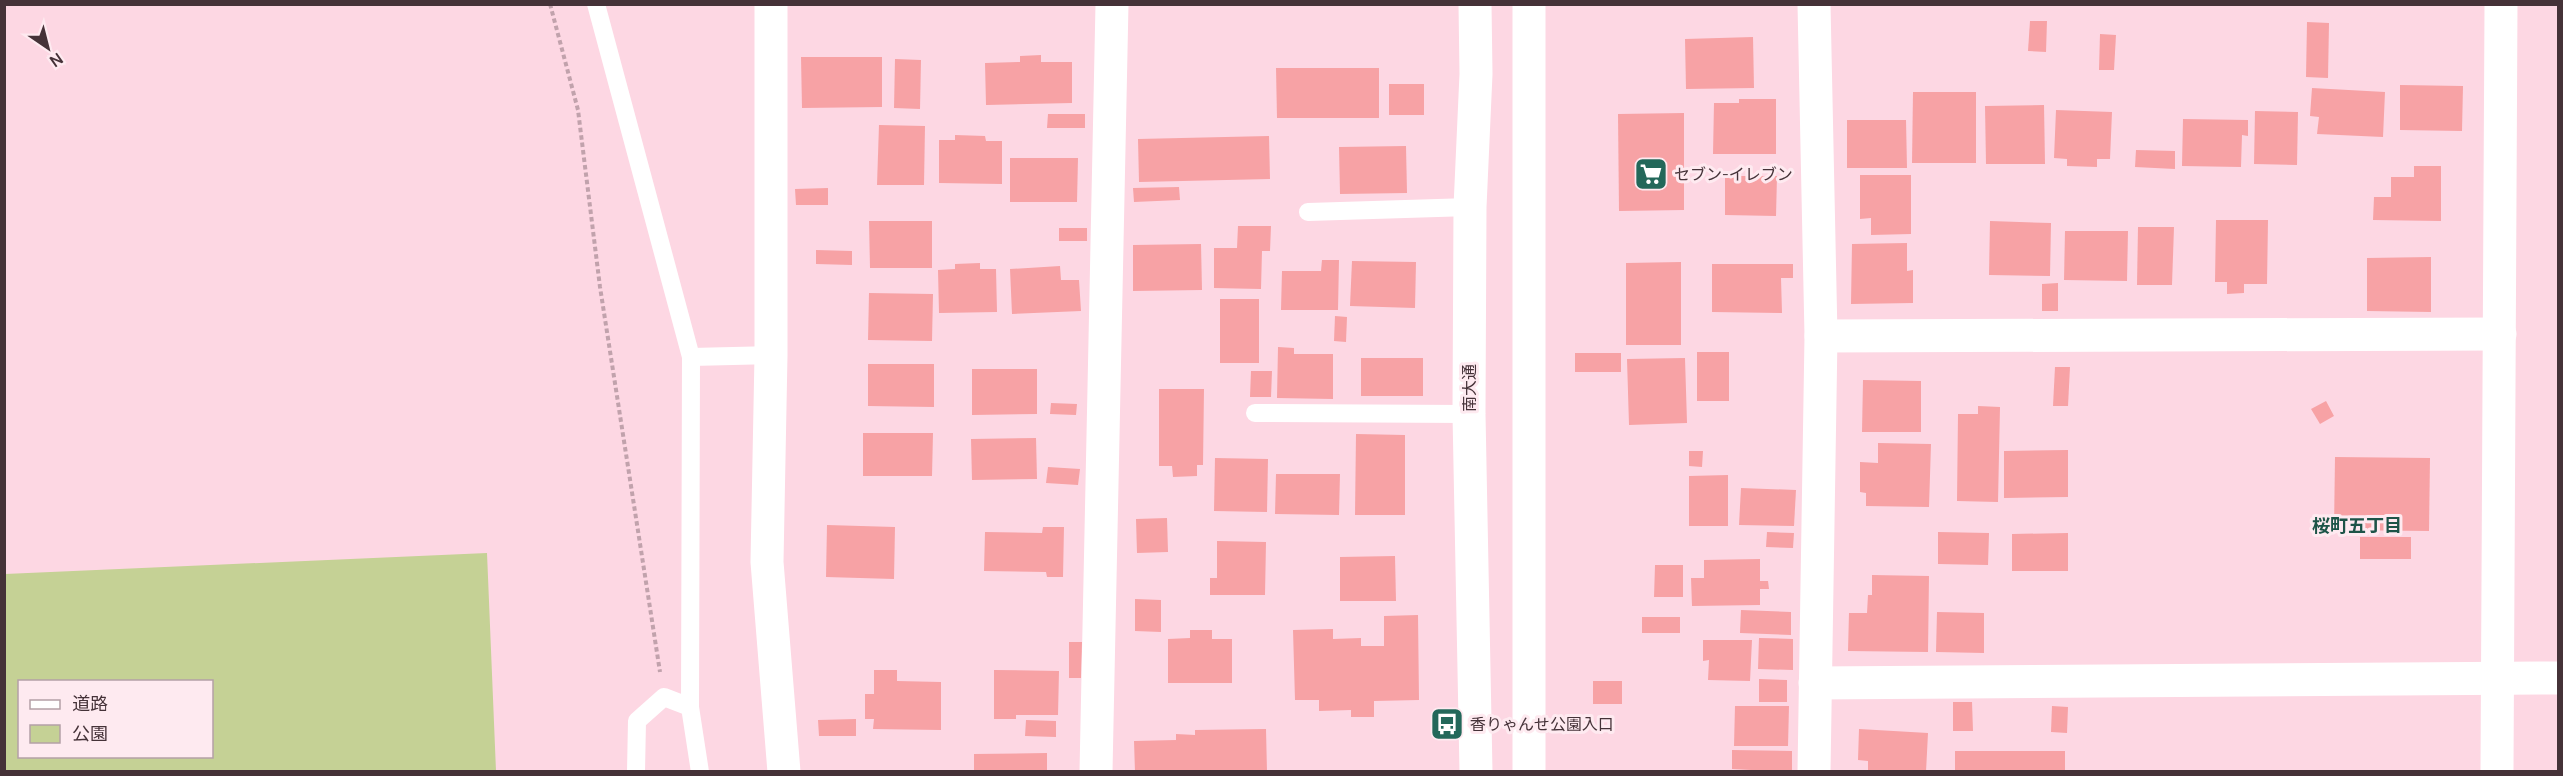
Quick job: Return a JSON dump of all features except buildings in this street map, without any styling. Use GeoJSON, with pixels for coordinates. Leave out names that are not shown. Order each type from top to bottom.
{"type":"FeatureCollection","features":[{"type":"Feature","properties":{"kind":"street"},"geometry":{"type":"LineString","coordinates":[[771,4],[771,355],[767,562],[784,771]]}},
{"type":"Feature","properties":{"kind":"street"},"geometry":{"type":"LineString","coordinates":[[1096,771],[1112,4]]}},
{"type":"Feature","properties":{"kind":"street","name":"南大通"},"geometry":{"type":"LineString","coordinates":[[1475,4],[1476,74],[1470,207],[1469,414],[1476,771]]}},
{"type":"Feature","properties":{"kind":"street"},"geometry":{"type":"LineString","coordinates":[[1529,4],[1529,771]]}},
{"type":"Feature","properties":{"kind":"street"},"geometry":{"type":"LineString","coordinates":[[1814,4],[1821,336],[1814,771]]}},
{"type":"Feature","properties":{"kind":"street"},"geometry":{"type":"LineString","coordinates":[[2497,771],[2501,4]]}},
{"type":"Feature","properties":{"kind":"street"},"geometry":{"type":"LineString","coordinates":[[1821,336],[2500,334]]}},
{"type":"Feature","properties":{"kind":"street"},"geometry":{"type":"LineString","coordinates":[[1815,683],[2559,678]]}},
{"type":"Feature","properties":{"kind":"lane"},"geometry":{"type":"LineString","coordinates":[[596,4],[691,357],[690,707],[700,771]]}},
{"type":"Feature","properties":{"kind":"lane"},"geometry":{"type":"LineString","coordinates":[[1308,212],[1470,207]]}},
{"type":"Feature","properties":{"kind":"lane"},"geometry":{"type":"LineString","coordinates":[[691,357],[771,355]]}},
{"type":"Feature","properties":{"kind":"lane"},"geometry":{"type":"LineString","coordinates":[[1255,413],[1469,414]]}},
{"type":"Feature","properties":{"kind":"lane"},"geometry":{"type":"LineString","coordinates":[[636,771],[637,721],[664,697],[690,707]]}},
{"type":"Feature","properties":{"kind":"path"},"geometry":{"type":"LineString","coordinates":[[550,4],[578,110],[600,286],[664,697]]}},
{"type":"Feature","properties":{"kind":"green space"},"geometry":{"type":"Polygon","coordinates":[[[487,553],[496,771],[5,771],[5,574],[487,553]]]}},
{"type":"Feature","properties":{"kind":"place","name":"セブン-イレブン"},"geometry":{"type":"Point","coordinates":[1651,174]}},
{"type":"Feature","properties":{"kind":"place","name":"香りゃんせ公園入口"},"geometry":{"type":"Point","coordinates":[1447,724]}},
{"type":"Feature","properties":{"kind":"district","name":"桜町五丁目"},"geometry":{"type":"Point","coordinates":[2357,525]}}]}
